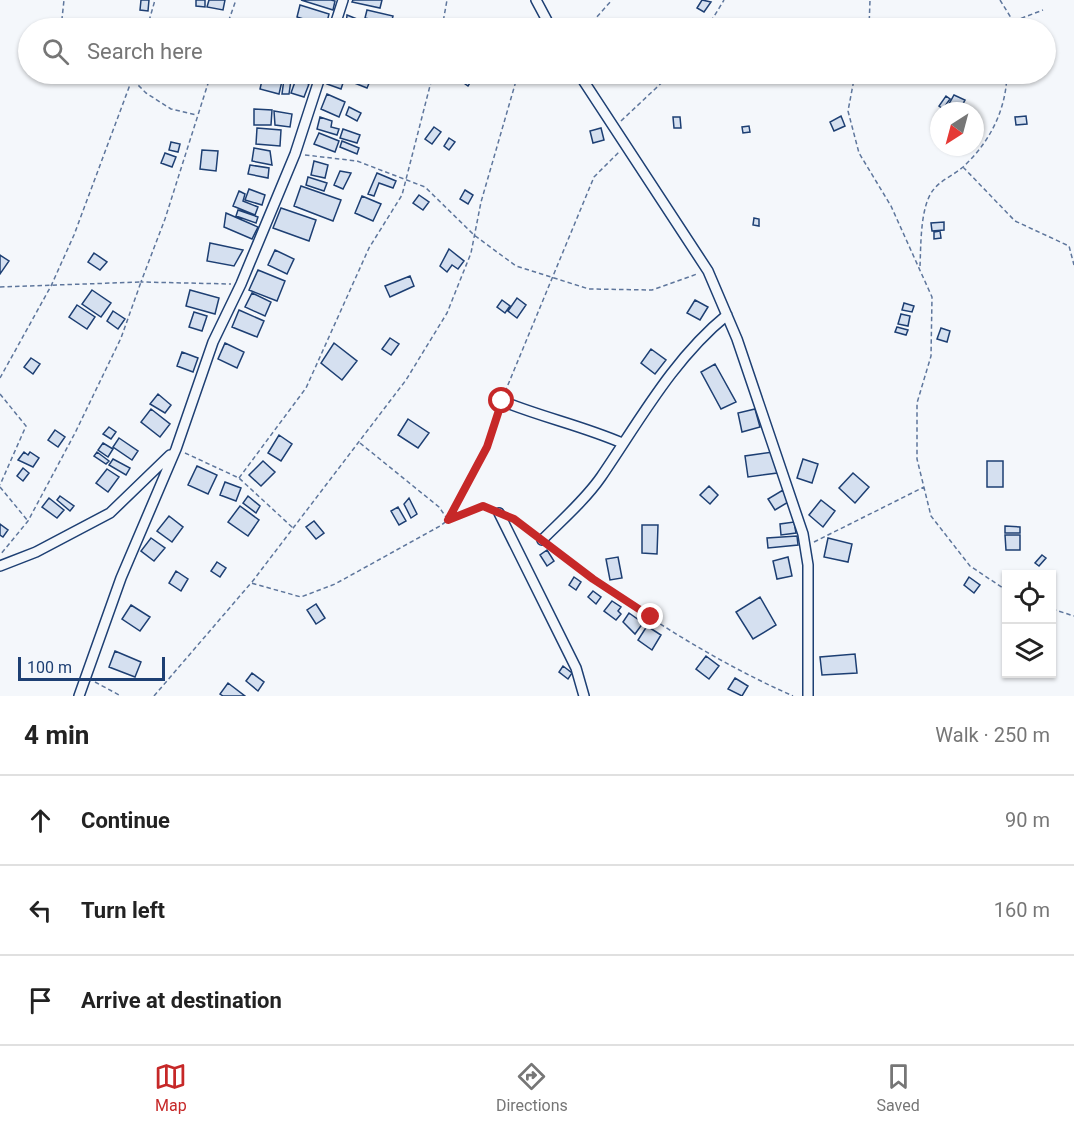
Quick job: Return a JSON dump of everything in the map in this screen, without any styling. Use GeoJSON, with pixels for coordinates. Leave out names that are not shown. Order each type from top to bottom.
{"type":"FeatureCollection","features":[{"type":"Feature","properties":{"kind":"street"},"geometry":{"type":"LineString","coordinates":[[337,18],[343,0]]}},
{"type":"Feature","properties":{"kind":"street"},"geometry":{"type":"LineString","coordinates":[[536,0],[546,18]]}},
{"type":"Feature","properties":{"kind":"street"},"geometry":{"type":"LineString","coordinates":[[79,696],[121,578],[176,449],[213,342],[241,284],[295,154],[318,84]]}},
{"type":"Feature","properties":{"kind":"street"},"geometry":{"type":"LineString","coordinates":[[586,84],[708,271],[727,315],[796,507],[805,547],[810,642],[808,696]]}},
{"type":"Feature","properties":{"kind":"street"},"geometry":{"type":"LineString","coordinates":[[542,540],[600,479],[622,443],[672,372],[708,331],[727,315]]}},
{"type":"Feature","properties":{"kind":"street"},"geometry":{"type":"LineString","coordinates":[[502,401],[546,418],[589,429],[622,443]]}},
{"type":"Feature","properties":{"kind":"street"},"geometry":{"type":"LineString","coordinates":[[0,566],[36,552],[110,513],[176,449]]}},
{"type":"Feature","properties":{"kind":"street"},"geometry":{"type":"LineString","coordinates":[[499,513],[576,668],[584,696]]}},
{"type":"Feature","properties":{"kind":"path"},"geometry":{"type":"LineString","coordinates":[[62,18],[64,0]]}},
{"type":"Feature","properties":{"kind":"path"},"geometry":{"type":"LineString","coordinates":[[150,18],[155,0]]}},
{"type":"Feature","properties":{"kind":"path"},"geometry":{"type":"LineString","coordinates":[[230,18],[236,0]]}},
{"type":"Feature","properties":{"kind":"path"},"geometry":{"type":"LineString","coordinates":[[444,18],[447,0]]}},
{"type":"Feature","properties":{"kind":"path"},"geometry":{"type":"LineString","coordinates":[[595,18],[612,0]]}},
{"type":"Feature","properties":{"kind":"path"},"geometry":{"type":"LineString","coordinates":[[713,18],[724,0]]}},
{"type":"Feature","properties":{"kind":"path"},"geometry":{"type":"LineString","coordinates":[[869,18],[870,0]]}},
{"type":"Feature","properties":{"kind":"path"},"geometry":{"type":"LineString","coordinates":[[1000,0],[1011,18]]}},
{"type":"Feature","properties":{"kind":"path"},"geometry":{"type":"LineString","coordinates":[[1021,18],[1043,10]]}},
{"type":"Feature","properties":{"kind":"path"},"geometry":{"type":"LineString","coordinates":[[0,378],[51,286],[74,235],[130,84]]}},
{"type":"Feature","properties":{"kind":"path"},"geometry":{"type":"LineString","coordinates":[[137,84],[146,93],[171,109],[198,115]]}},
{"type":"Feature","properties":{"kind":"path"},"geometry":{"type":"LineString","coordinates":[[0,556],[28,521],[121,338],[165,219],[208,84]]}},
{"type":"Feature","properties":{"kind":"path"},"geometry":{"type":"LineString","coordinates":[[239,478],[306,388],[369,248],[402,195],[430,84]]}},
{"type":"Feature","properties":{"kind":"path"},"geometry":{"type":"LineString","coordinates":[[154,696],[251,583],[359,442],[406,380],[447,313],[471,254],[480,202],[515,84]]}},
{"type":"Feature","properties":{"kind":"path"},"geometry":{"type":"LineString","coordinates":[[615,127],[660,84]]}},
{"type":"Feature","properties":{"kind":"path"},"geometry":{"type":"LineString","coordinates":[[853,84],[848,111],[859,153],[891,206],[932,297],[931,356],[917,403],[917,459],[931,516],[970,566],[1002,587]]}},
{"type":"Feature","properties":{"kind":"path"},"geometry":{"type":"LineString","coordinates":[[920,267],[923,217],[933,190],[963,167],[982,146],[1002,112],[1006,84]]}},
{"type":"Feature","properties":{"kind":"path"},"geometry":{"type":"LineString","coordinates":[[448,520],[487,447],[512,370],[594,177],[619,153],[618,145]]}},
{"type":"Feature","properties":{"kind":"path"},"geometry":{"type":"LineString","coordinates":[[295,154],[357,161],[425,187],[474,235],[516,266],[589,289],[652,290],[708,271]]}},
{"type":"Feature","properties":{"kind":"path"},"geometry":{"type":"LineString","coordinates":[[963,167],[1015,221],[1069,246],[1074,265]]}},
{"type":"Feature","properties":{"kind":"path"},"geometry":{"type":"LineString","coordinates":[[0,287],[141,282],[241,284]]}},
{"type":"Feature","properties":{"kind":"path"},"geometry":{"type":"LineString","coordinates":[[0,394],[26,426],[0,486],[28,521]]}},
{"type":"Feature","properties":{"kind":"path"},"geometry":{"type":"LineString","coordinates":[[359,442],[439,507],[448,520]]}},
{"type":"Feature","properties":{"kind":"path"},"geometry":{"type":"LineString","coordinates":[[176,449],[239,478],[293,528]]}},
{"type":"Feature","properties":{"kind":"path"},"geometry":{"type":"LineString","coordinates":[[805,547],[924,487]]}},
{"type":"Feature","properties":{"kind":"path"},"geometry":{"type":"LineString","coordinates":[[251,583],[301,597],[335,584],[448,520],[483,506],[514,519],[593,579],[734,668],[793,696]]}},
{"type":"Feature","properties":{"kind":"path"},"geometry":{"type":"LineString","coordinates":[[1056,610],[1074,616]]}},
{"type":"Feature","properties":{"kind":"path"},"geometry":{"type":"LineString","coordinates":[[86,678],[121,696]]}},
{"type":"Feature","properties":{"kind":"building"},"geometry":{"type":"Polygon","coordinates":[[[141,0],[149,0],[148,11],[140,10],[141,0]]]}},
{"type":"Feature","properties":{"kind":"building"},"geometry":{"type":"Polygon","coordinates":[[[196,0],[205,0],[205,7],[196,6],[196,0]]]}},
{"type":"Feature","properties":{"kind":"building"},"geometry":{"type":"Polygon","coordinates":[[[209,0],[225,0],[223,10],[207,7],[209,0]]]}},
{"type":"Feature","properties":{"kind":"building"},"geometry":{"type":"Polygon","coordinates":[[[301,0],[331,0],[335,1],[333,10],[301,0]]]}},
{"type":"Feature","properties":{"kind":"building"},"geometry":{"type":"Polygon","coordinates":[[[353,0],[382,0],[380,8],[352,2],[353,0]]]}},
{"type":"Feature","properties":{"kind":"building"},"geometry":{"type":"Polygon","coordinates":[[[702,0],[711,2],[704,12],[697,8],[702,0]]]}},
{"type":"Feature","properties":{"kind":"building"},"geometry":{"type":"Polygon","coordinates":[[[300,5],[329,14],[328,18],[297,17],[300,5]]]}},
{"type":"Feature","properties":{"kind":"building"},"geometry":{"type":"Polygon","coordinates":[[[367,10],[393,16],[392,18],[365,18],[367,10]]]}},
{"type":"Feature","properties":{"kind":"building"},"geometry":{"type":"Polygon","coordinates":[[[261,84],[281,84],[279,94],[260,89],[261,84]]]}},
{"type":"Feature","properties":{"kind":"building"},"geometry":{"type":"Polygon","coordinates":[[[283,84],[290,84],[289,94],[282,94],[283,84]]]}},
{"type":"Feature","properties":{"kind":"building"},"geometry":{"type":"Polygon","coordinates":[[[294,84],[309,84],[304,97],[291,93],[294,84]]]}},
{"type":"Feature","properties":{"kind":"building"},"geometry":{"type":"Polygon","coordinates":[[[327,84],[343,84],[341,89],[327,84]]]}},
{"type":"Feature","properties":{"kind":"building"},"geometry":{"type":"Polygon","coordinates":[[[357,84],[369,84],[367,88],[357,84]]]}},
{"type":"Feature","properties":{"kind":"building"},"geometry":{"type":"Polygon","coordinates":[[[327,94],[345,102],[339,117],[321,109],[327,94]]]}},
{"type":"Feature","properties":{"kind":"building"},"geometry":{"type":"Polygon","coordinates":[[[954,95],[965,100],[964,102],[950,102],[954,95]]]}},
{"type":"Feature","properties":{"kind":"building"},"geometry":{"type":"Polygon","coordinates":[[[946,96],[950,99],[948,102],[942,102],[946,96]]]}},
{"type":"Feature","properties":{"kind":"building"},"geometry":{"type":"Polygon","coordinates":[[[349,107],[361,113],[357,121],[346,115],[349,107]]]}},
{"type":"Feature","properties":{"kind":"building"},"geometry":{"type":"Polygon","coordinates":[[[254,109],[272,110],[271,125],[254,125],[254,109]]]}},
{"type":"Feature","properties":{"kind":"building"},"geometry":{"type":"Polygon","coordinates":[[[274,111],[292,114],[290,127],[275,125],[274,111]]]}},
{"type":"Feature","properties":{"kind":"building"},"geometry":{"type":"Polygon","coordinates":[[[841,116],[845,126],[834,131],[830,122],[841,116]]]}},
{"type":"Feature","properties":{"kind":"building"},"geometry":{"type":"Polygon","coordinates":[[[1026,116],[1027,124],[1016,125],[1015,117],[1026,116]]]}},
{"type":"Feature","properties":{"kind":"building"},"geometry":{"type":"Polygon","coordinates":[[[320,117],[332,121],[331,127],[339,129],[337,135],[317,129],[320,117]]]}},
{"type":"Feature","properties":{"kind":"building"},"geometry":{"type":"Polygon","coordinates":[[[673,117],[680,117],[681,128],[674,128],[673,117]]]}},
{"type":"Feature","properties":{"kind":"building"},"geometry":{"type":"Polygon","coordinates":[[[749,126],[750,132],[743,133],[742,127],[749,126]]]}},
{"type":"Feature","properties":{"kind":"building"},"geometry":{"type":"Polygon","coordinates":[[[434,127],[441,132],[432,144],[425,139],[434,127]]]}},
{"type":"Feature","properties":{"kind":"building"},"geometry":{"type":"Polygon","coordinates":[[[257,128],[281,130],[280,146],[256,144],[257,128]]]}},
{"type":"Feature","properties":{"kind":"building"},"geometry":{"type":"Polygon","coordinates":[[[601,128],[604,140],[593,143],[590,131],[601,128]]]}},
{"type":"Feature","properties":{"kind":"building"},"geometry":{"type":"Polygon","coordinates":[[[343,129],[360,135],[357,143],[340,138],[343,129]]]}},
{"type":"Feature","properties":{"kind":"building"},"geometry":{"type":"Polygon","coordinates":[[[319,133],[339,141],[335,152],[314,144],[319,133]]]}},
{"type":"Feature","properties":{"kind":"building"},"geometry":{"type":"Polygon","coordinates":[[[449,138],[455,142],[449,150],[444,146],[449,138]]]}},
{"type":"Feature","properties":{"kind":"building"},"geometry":{"type":"Polygon","coordinates":[[[342,141],[359,148],[357,154],[340,147],[342,141]]]}},
{"type":"Feature","properties":{"kind":"building"},"geometry":{"type":"Polygon","coordinates":[[[171,142],[180,144],[178,152],[169,150],[171,142]]]}},
{"type":"Feature","properties":{"kind":"building"},"geometry":{"type":"Polygon","coordinates":[[[254,148],[270,151],[272,165],[252,161],[254,148]]]}},
{"type":"Feature","properties":{"kind":"building"},"geometry":{"type":"Polygon","coordinates":[[[202,150],[218,151],[216,171],[200,169],[202,150]]]}},
{"type":"Feature","properties":{"kind":"building"},"geometry":{"type":"Polygon","coordinates":[[[165,153],[176,157],[172,167],[161,163],[165,153]]]}},
{"type":"Feature","properties":{"kind":"building"},"geometry":{"type":"Polygon","coordinates":[[[314,161],[328,165],[325,178],[311,175],[314,161]]]}},
{"type":"Feature","properties":{"kind":"building"},"geometry":{"type":"Polygon","coordinates":[[[250,165],[269,168],[268,178],[248,174],[250,165]]]}},
{"type":"Feature","properties":{"kind":"building"},"geometry":{"type":"Polygon","coordinates":[[[340,171],[351,173],[343,189],[334,185],[340,171]]]}},
{"type":"Feature","properties":{"kind":"building"},"geometry":{"type":"Polygon","coordinates":[[[377,173],[396,181],[393,188],[379,183],[374,196],[368,194],[377,173]]]}},
{"type":"Feature","properties":{"kind":"building"},"geometry":{"type":"Polygon","coordinates":[[[308,177],[327,183],[324,191],[306,185],[308,177]]]}},
{"type":"Feature","properties":{"kind":"building"},"geometry":{"type":"Polygon","coordinates":[[[301,186],[341,200],[333,221],[294,206],[301,186]]]}},
{"type":"Feature","properties":{"kind":"building"},"geometry":{"type":"Polygon","coordinates":[[[249,189],[265,195],[262,205],[245,200],[249,189]]]}},
{"type":"Feature","properties":{"kind":"building"},"geometry":{"type":"Polygon","coordinates":[[[465,190],[473,195],[468,204],[460,199],[465,190]]]}},
{"type":"Feature","properties":{"kind":"building"},"geometry":{"type":"Polygon","coordinates":[[[239,191],[245,194],[243,201],[258,207],[255,215],[233,206],[239,191]]]}},
{"type":"Feature","properties":{"kind":"building"},"geometry":{"type":"Polygon","coordinates":[[[419,195],[429,202],[423,210],[413,203],[419,195]]]}},
{"type":"Feature","properties":{"kind":"building"},"geometry":{"type":"Polygon","coordinates":[[[362,196],[381,204],[373,221],[355,213],[362,196]]]}},
{"type":"Feature","properties":{"kind":"building"},"geometry":{"type":"Polygon","coordinates":[[[281,208],[316,220],[309,241],[273,228],[281,208]]]}},
{"type":"Feature","properties":{"kind":"building"},"geometry":{"type":"Polygon","coordinates":[[[238,210],[258,217],[256,223],[236,216],[238,210]]]}},
{"type":"Feature","properties":{"kind":"building"},"geometry":{"type":"Polygon","coordinates":[[[226,213],[258,227],[252,239],[224,227],[226,213]]]}},
{"type":"Feature","properties":{"kind":"building"},"geometry":{"type":"Polygon","coordinates":[[[754,218],[759,219],[759,226],[753,225],[754,218]]]}},
{"type":"Feature","properties":{"kind":"building"},"geometry":{"type":"Polygon","coordinates":[[[944,222],[944,230],[932,231],[931,223],[944,222]]]}},
{"type":"Feature","properties":{"kind":"building"},"geometry":{"type":"Polygon","coordinates":[[[940,231],[941,238],[934,239],[934,232],[940,231]]]}},
{"type":"Feature","properties":{"kind":"building"},"geometry":{"type":"Polygon","coordinates":[[[210,243],[243,250],[234,266],[207,261],[210,243]]]}},
{"type":"Feature","properties":{"kind":"building"},"geometry":{"type":"Polygon","coordinates":[[[449,249],[464,261],[458,269],[452,265],[447,272],[440,266],[449,249]]]}},
{"type":"Feature","properties":{"kind":"building"},"geometry":{"type":"Polygon","coordinates":[[[275,250],[294,259],[287,274],[268,265],[275,250]]]}},
{"type":"Feature","properties":{"kind":"building"},"geometry":{"type":"Polygon","coordinates":[[[94,253],[107,262],[100,270],[88,262],[94,253]]]}},
{"type":"Feature","properties":{"kind":"building"},"geometry":{"type":"Polygon","coordinates":[[[0,255],[9,261],[0,274],[0,255]]]}},
{"type":"Feature","properties":{"kind":"building"},"geometry":{"type":"Polygon","coordinates":[[[258,270],[285,281],[277,301],[249,290],[258,270]]]}},
{"type":"Feature","properties":{"kind":"building"},"geometry":{"type":"Polygon","coordinates":[[[410,276],[414,286],[390,297],[385,286],[410,276]]]}},
{"type":"Feature","properties":{"kind":"building"},"geometry":{"type":"Polygon","coordinates":[[[92,290],[111,303],[101,317],[82,304],[92,290]]]}},
{"type":"Feature","properties":{"kind":"building"},"geometry":{"type":"Polygon","coordinates":[[[190,290],[219,298],[215,314],[186,306],[190,290]]]}},
{"type":"Feature","properties":{"kind":"building"},"geometry":{"type":"Polygon","coordinates":[[[252,293],[271,302],[265,316],[245,307],[252,293]]]}},
{"type":"Feature","properties":{"kind":"building"},"geometry":{"type":"Polygon","coordinates":[[[517,298],[526,305],[517,318],[508,311],[517,298]]]}},
{"type":"Feature","properties":{"kind":"building"},"geometry":{"type":"Polygon","coordinates":[[[502,300],[510,306],[505,313],[497,307],[502,300]]]}},
{"type":"Feature","properties":{"kind":"building"},"geometry":{"type":"Polygon","coordinates":[[[695,300],[708,307],[700,320],[687,313],[695,300]]]}},
{"type":"Feature","properties":{"kind":"building"},"geometry":{"type":"Polygon","coordinates":[[[904,303],[914,306],[912,312],[902,310],[904,303]]]}},
{"type":"Feature","properties":{"kind":"building"},"geometry":{"type":"Polygon","coordinates":[[[77,305],[95,317],[87,329],[69,317],[77,305]]]}},
{"type":"Feature","properties":{"kind":"building"},"geometry":{"type":"Polygon","coordinates":[[[239,310],[264,321],[257,337],[232,327],[239,310]]]}},
{"type":"Feature","properties":{"kind":"building"},"geometry":{"type":"Polygon","coordinates":[[[113,311],[125,319],[118,329],[107,321],[113,311]]]}},
{"type":"Feature","properties":{"kind":"building"},"geometry":{"type":"Polygon","coordinates":[[[194,312],[207,316],[202,331],[189,327],[194,312]]]}},
{"type":"Feature","properties":{"kind":"building"},"geometry":{"type":"Polygon","coordinates":[[[901,314],[910,316],[908,326],[898,324],[901,314]]]}},
{"type":"Feature","properties":{"kind":"building"},"geometry":{"type":"Polygon","coordinates":[[[897,327],[908,330],[906,335],[895,332],[897,327]]]}},
{"type":"Feature","properties":{"kind":"building"},"geometry":{"type":"Polygon","coordinates":[[[941,328],[950,331],[947,342],[937,339],[941,328]]]}},
{"type":"Feature","properties":{"kind":"building"},"geometry":{"type":"Polygon","coordinates":[[[390,338],[399,344],[391,355],[382,349],[390,338]]]}},
{"type":"Feature","properties":{"kind":"building"},"geometry":{"type":"Polygon","coordinates":[[[225,343],[244,352],[237,368],[218,359],[225,343]]]}},
{"type":"Feature","properties":{"kind":"building"},"geometry":{"type":"Polygon","coordinates":[[[334,343],[357,361],[342,380],[321,363],[334,343]]]}},
{"type":"Feature","properties":{"kind":"building"},"geometry":{"type":"Polygon","coordinates":[[[651,349],[666,360],[655,374],[641,363],[651,349]]]}},
{"type":"Feature","properties":{"kind":"building"},"geometry":{"type":"Polygon","coordinates":[[[182,352],[198,358],[193,372],[177,366],[182,352]]]}},
{"type":"Feature","properties":{"kind":"building"},"geometry":{"type":"Polygon","coordinates":[[[31,358],[40,364],[33,374],[24,367],[31,358]]]}},
{"type":"Feature","properties":{"kind":"building"},"geometry":{"type":"Polygon","coordinates":[[[715,364],[736,402],[721,409],[701,372],[715,364]]]}},
{"type":"Feature","properties":{"kind":"building"},"geometry":{"type":"Polygon","coordinates":[[[158,394],[171,405],[165,413],[150,404],[158,394]]]}},
{"type":"Feature","properties":{"kind":"building"},"geometry":{"type":"Polygon","coordinates":[[[151,409],[170,424],[160,437],[141,422],[151,409]]]}},
{"type":"Feature","properties":{"kind":"building"},"geometry":{"type":"Polygon","coordinates":[[[755,409],[760,427],[742,432],[738,413],[755,409]]]}},
{"type":"Feature","properties":{"kind":"building"},"geometry":{"type":"Polygon","coordinates":[[[408,419],[429,433],[418,448],[398,435],[408,419]]]}},
{"type":"Feature","properties":{"kind":"building"},"geometry":{"type":"Polygon","coordinates":[[[109,427],[116,432],[111,439],[103,434],[109,427]]]}},
{"type":"Feature","properties":{"kind":"building"},"geometry":{"type":"Polygon","coordinates":[[[55,430],[65,437],[58,447],[48,440],[55,430]]]}},
{"type":"Feature","properties":{"kind":"building"},"geometry":{"type":"Polygon","coordinates":[[[279,435],[292,444],[281,461],[268,453],[279,435]]]}},
{"type":"Feature","properties":{"kind":"building"},"geometry":{"type":"Polygon","coordinates":[[[119,438],[138,451],[132,460],[113,447],[119,438]]]}},
{"type":"Feature","properties":{"kind":"building"},"geometry":{"type":"Polygon","coordinates":[[[103,443],[113,449],[108,457],[98,450],[103,443]]]}},
{"type":"Feature","properties":{"kind":"building"},"geometry":{"type":"Polygon","coordinates":[[[24,452],[28,455],[30,452],[39,458],[33,467],[18,460],[24,452]]]}},
{"type":"Feature","properties":{"kind":"building"},"geometry":{"type":"Polygon","coordinates":[[[97,452],[109,461],[106,464],[94,456],[97,452]]]}},
{"type":"Feature","properties":{"kind":"building"},"geometry":{"type":"Polygon","coordinates":[[[773,452],[777,473],[748,477],[745,456],[773,452]]]}},
{"type":"Feature","properties":{"kind":"building"},"geometry":{"type":"Polygon","coordinates":[[[113,459],[130,468],[126,475],[109,465],[113,459]]]}},
{"type":"Feature","properties":{"kind":"building"},"geometry":{"type":"Polygon","coordinates":[[[803,459],[818,464],[812,483],[797,478],[803,459]]]}},
{"type":"Feature","properties":{"kind":"building"},"geometry":{"type":"Polygon","coordinates":[[[263,461],[275,472],[261,486],[249,475],[263,461]]]}},
{"type":"Feature","properties":{"kind":"building"},"geometry":{"type":"Polygon","coordinates":[[[987,461],[1003,461],[1003,487],[987,487],[987,461]]]}},
{"type":"Feature","properties":{"kind":"building"},"geometry":{"type":"Polygon","coordinates":[[[197,466],[217,475],[208,494],[188,485],[197,466]]]}},
{"type":"Feature","properties":{"kind":"building"},"geometry":{"type":"Polygon","coordinates":[[[23,468],[29,473],[23,481],[17,476],[23,468]]]}},
{"type":"Feature","properties":{"kind":"building"},"geometry":{"type":"Polygon","coordinates":[[[107,469],[119,477],[108,492],[96,483],[107,469]]]}},
{"type":"Feature","properties":{"kind":"building"},"geometry":{"type":"Polygon","coordinates":[[[853,473],[869,487],[855,503],[839,488],[853,473]]]}},
{"type":"Feature","properties":{"kind":"building"},"geometry":{"type":"Polygon","coordinates":[[[225,482],[241,488],[236,501],[220,495],[225,482]]]}},
{"type":"Feature","properties":{"kind":"building"},"geometry":{"type":"Polygon","coordinates":[[[709,486],[718,495],[710,504],[700,495],[709,486]]]}},
{"type":"Feature","properties":{"kind":"building"},"geometry":{"type":"Polygon","coordinates":[[[783,490],[790,501],[775,510],[768,499],[783,490]]]}},
{"type":"Feature","properties":{"kind":"building"},"geometry":{"type":"Polygon","coordinates":[[[60,496],[74,506],[70,511],[57,500],[60,496]]]}},
{"type":"Feature","properties":{"kind":"building"},"geometry":{"type":"Polygon","coordinates":[[[248,496],[260,506],[256,513],[243,503],[248,496]]]}},
{"type":"Feature","properties":{"kind":"building"},"geometry":{"type":"Polygon","coordinates":[[[49,498],[64,510],[57,518],[42,507],[49,498]]]}},
{"type":"Feature","properties":{"kind":"building"},"geometry":{"type":"Polygon","coordinates":[[[409,498],[417,514],[411,518],[404,504],[409,498]]]}},
{"type":"Feature","properties":{"kind":"building"},"geometry":{"type":"Polygon","coordinates":[[[821,500],[835,511],[823,527],[809,515],[821,500]]]}},
{"type":"Feature","properties":{"kind":"building"},"geometry":{"type":"Polygon","coordinates":[[[240,506],[259,520],[248,536],[228,522],[240,506]]]}},
{"type":"Feature","properties":{"kind":"building"},"geometry":{"type":"Polygon","coordinates":[[[398,507],[406,521],[399,525],[391,511],[398,507]]]}},
{"type":"Feature","properties":{"kind":"building"},"geometry":{"type":"Polygon","coordinates":[[[169,516],[183,527],[172,542],[157,531],[169,516]]]}},
{"type":"Feature","properties":{"kind":"building"},"geometry":{"type":"Polygon","coordinates":[[[314,521],[324,533],[316,539],[306,527],[314,521]]]}},
{"type":"Feature","properties":{"kind":"building"},"geometry":{"type":"Polygon","coordinates":[[[794,522],[796,533],[781,535],[780,524],[794,522]]]}},
{"type":"Feature","properties":{"kind":"building"},"geometry":{"type":"Polygon","coordinates":[[[0,524],[8,530],[3,537],[0,535],[0,524]]]}},
{"type":"Feature","properties":{"kind":"building"},"geometry":{"type":"Polygon","coordinates":[[[642,525],[658,525],[657,554],[642,553],[642,525]]]}},
{"type":"Feature","properties":{"kind":"building"},"geometry":{"type":"Polygon","coordinates":[[[1005,526],[1020,527],[1020,533],[1005,533],[1005,526]]]}},
{"type":"Feature","properties":{"kind":"building"},"geometry":{"type":"Polygon","coordinates":[[[1005,535],[1020,535],[1020,550],[1006,550],[1005,535]]]}},
{"type":"Feature","properties":{"kind":"building"},"geometry":{"type":"Polygon","coordinates":[[[797,536],[798,545],[768,548],[767,538],[797,536]]]}},
{"type":"Feature","properties":{"kind":"building"},"geometry":{"type":"Polygon","coordinates":[[[151,538],[165,548],[154,561],[141,551],[151,538]]]}},
{"type":"Feature","properties":{"kind":"building"},"geometry":{"type":"Polygon","coordinates":[[[828,538],[852,544],[848,562],[824,557],[828,538]]]}},
{"type":"Feature","properties":{"kind":"building"},"geometry":{"type":"Polygon","coordinates":[[[547,550],[554,561],[547,566],[540,555],[547,550]]]}},
{"type":"Feature","properties":{"kind":"building"},"geometry":{"type":"Polygon","coordinates":[[[1042,555],[1046,558],[1039,566],[1035,563],[1042,555]]]}},
{"type":"Feature","properties":{"kind":"building"},"geometry":{"type":"Polygon","coordinates":[[[618,557],[622,578],[610,580],[606,559],[618,557]]]}},
{"type":"Feature","properties":{"kind":"building"},"geometry":{"type":"Polygon","coordinates":[[[788,557],[792,576],[777,579],[773,561],[788,557]]]}},
{"type":"Feature","properties":{"kind":"building"},"geometry":{"type":"Polygon","coordinates":[[[217,562],[226,568],[220,577],[211,571],[217,562]]]}},
{"type":"Feature","properties":{"kind":"building"},"geometry":{"type":"Polygon","coordinates":[[[176,571],[188,579],[181,591],[169,583],[176,571]]]}},
{"type":"Feature","properties":{"kind":"building"},"geometry":{"type":"Polygon","coordinates":[[[574,577],[581,582],[576,590],[569,585],[574,577]]]}},
{"type":"Feature","properties":{"kind":"building"},"geometry":{"type":"Polygon","coordinates":[[[969,577],[980,585],[974,593],[964,585],[969,577]]]}},
{"type":"Feature","properties":{"kind":"building"},"geometry":{"type":"Polygon","coordinates":[[[593,591],[601,597],[596,604],[588,597],[593,591]]]}},
{"type":"Feature","properties":{"kind":"building"},"geometry":{"type":"Polygon","coordinates":[[[760,597],[776,625],[753,639],[736,612],[760,597]]]}},
{"type":"Feature","properties":{"kind":"building"},"geometry":{"type":"Polygon","coordinates":[[[612,601],[621,607],[618,611],[621,614],[616,620],[604,611],[612,601]]]}},
{"type":"Feature","properties":{"kind":"building"},"geometry":{"type":"Polygon","coordinates":[[[316,604],[325,618],[316,624],[307,610],[316,604]]]}},
{"type":"Feature","properties":{"kind":"building"},"geometry":{"type":"Polygon","coordinates":[[[131,605],[150,617],[140,631],[122,619],[131,605]]]}},
{"type":"Feature","properties":{"kind":"building"},"geometry":{"type":"Polygon","coordinates":[[[629,613],[643,623],[635,634],[623,622],[629,613]]]}},
{"type":"Feature","properties":{"kind":"building"},"geometry":{"type":"Polygon","coordinates":[[[647,626],[661,635],[652,650],[638,640],[647,626]]]}},
{"type":"Feature","properties":{"kind":"building"},"geometry":{"type":"Polygon","coordinates":[[[115,651],[141,662],[135,677],[109,667],[115,651]]]}},
{"type":"Feature","properties":{"kind":"building"},"geometry":{"type":"Polygon","coordinates":[[[855,654],[857,673],[822,675],[820,657],[855,654]]]}},
{"type":"Feature","properties":{"kind":"building"},"geometry":{"type":"Polygon","coordinates":[[[706,656],[719,666],[709,679],[696,669],[706,656]]]}},
{"type":"Feature","properties":{"kind":"building"},"geometry":{"type":"Polygon","coordinates":[[[563,666],[572,673],[568,679],[559,672],[563,666]]]}},
{"type":"Feature","properties":{"kind":"building"},"geometry":{"type":"Polygon","coordinates":[[[252,673],[264,682],[258,691],[246,681],[252,673]]]}},
{"type":"Feature","properties":{"kind":"building"},"geometry":{"type":"Polygon","coordinates":[[[735,678],[748,686],[742,696],[728,689],[735,678]]]}},
{"type":"Feature","properties":{"kind":"building"},"geometry":{"type":"Polygon","coordinates":[[[228,683],[245,696],[220,694],[228,683]]]}},
{"type":"Feature","properties":{"kind":"route"},"geometry":{"type":"LineString","coordinates":[[502,401],[487,447],[448,520],[483,506],[514,519],[593,579],[651,617]]}}]}
